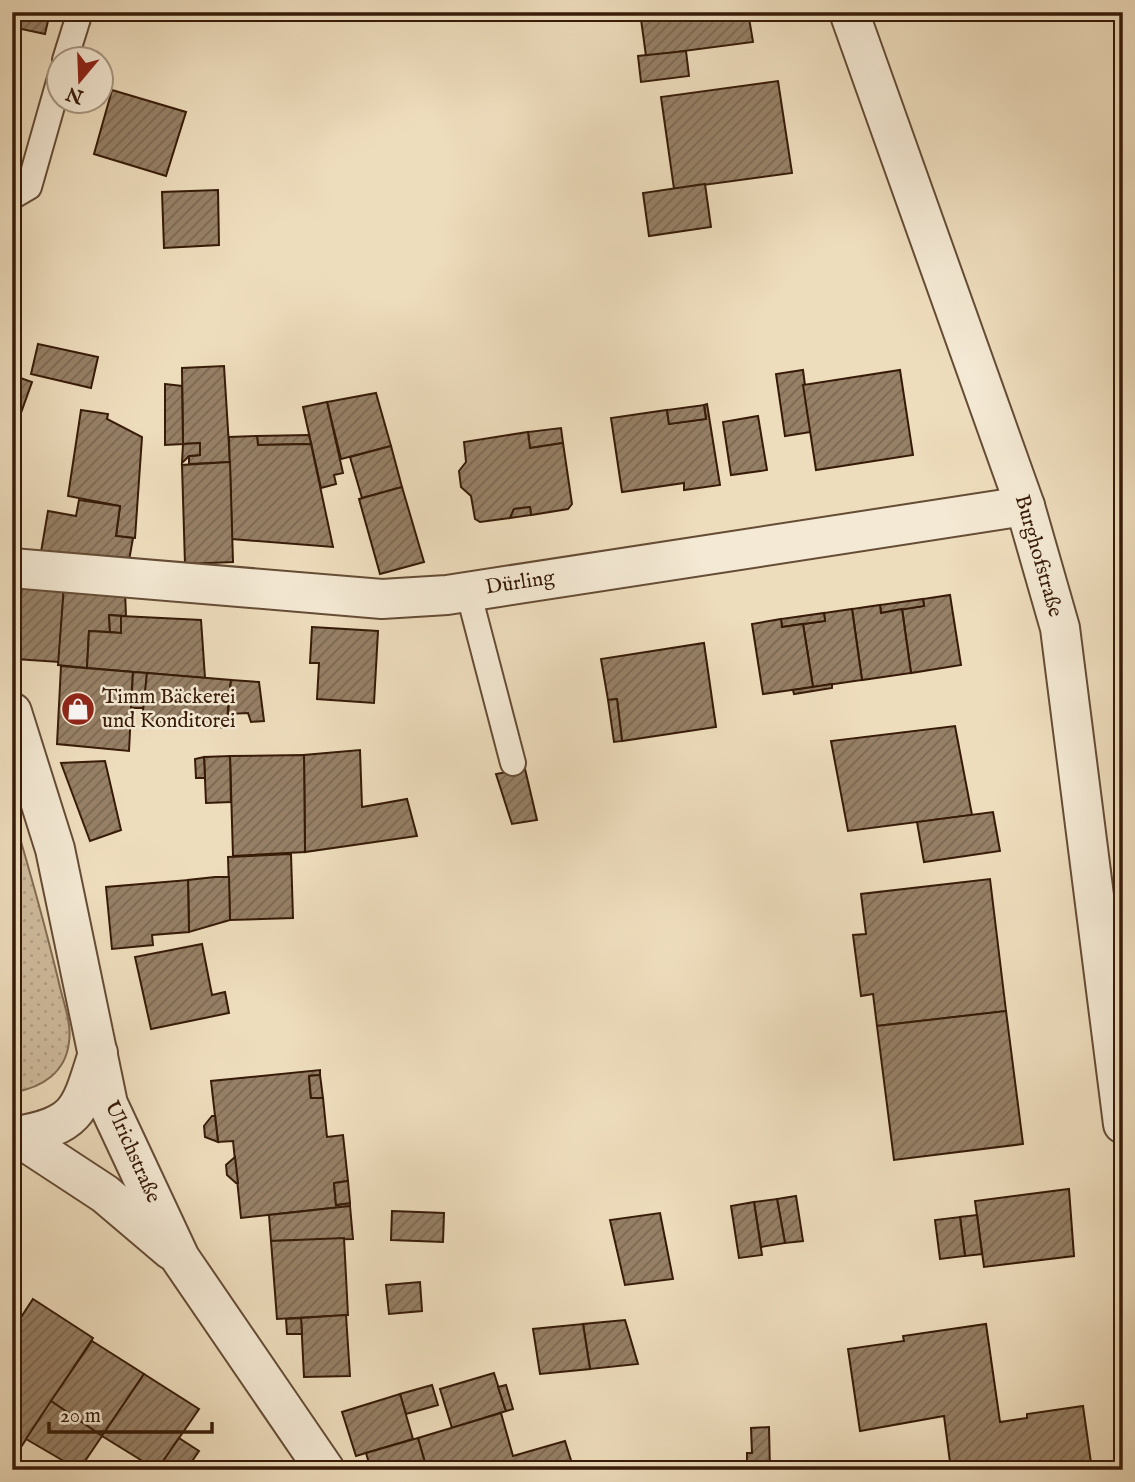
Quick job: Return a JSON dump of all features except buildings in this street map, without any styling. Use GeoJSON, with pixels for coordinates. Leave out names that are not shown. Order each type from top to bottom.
{"type":"FeatureCollection","features":[{"type":"Feature","properties":{"kind":"street","name":"Burghofstraße"},"geometry":{"type":"LineString","coordinates":[[849,12],[1025,506],[1059,628],[1123,1124]]}},
{"type":"Feature","properties":{"kind":"street","name":"Dürling"},"geometry":{"type":"LineString","coordinates":[[12,568],[382,599],[468,592],[1025,506]]}},
{"type":"Feature","properties":{"kind":"street","name":"Ulrichstraße"},"geometry":{"type":"LineString","coordinates":[[13,715],[55,849],[108,1104],[180,1258],[325,1470]]}},
{"type":"Feature","properties":{"kind":"street"},"geometry":{"type":"LineString","coordinates":[[15,1134],[50,1130],[72,1116],[87,1088],[98,1052]]}},
{"type":"Feature","properties":{"kind":"street"},"geometry":{"type":"LineString","coordinates":[[15,1134],[105,1194],[180,1258]]}},
{"type":"Feature","properties":{"kind":"lane"},"geometry":{"type":"LineString","coordinates":[[69,46],[80,12]]}},
{"type":"Feature","properties":{"kind":"lane"},"geometry":{"type":"LineString","coordinates":[[12,197],[29,187],[49,116]]}},
{"type":"Feature","properties":{"kind":"lane"},"geometry":{"type":"LineString","coordinates":[[468,592],[513,762]]}},
{"type":"Feature","properties":{"kind":"shaded area"},"geometry":{"type":"Polygon","coordinates":[[[12,811],[67,1012],[70,1035],[67,1053],[58,1070],[34,1087],[14,1092],[12,811]]]}},
{"type":"Feature","properties":{"kind":"place","name":"Timm Bäckerei und Konditorei"},"geometry":{"type":"Point","coordinates":[78,709]}}]}
